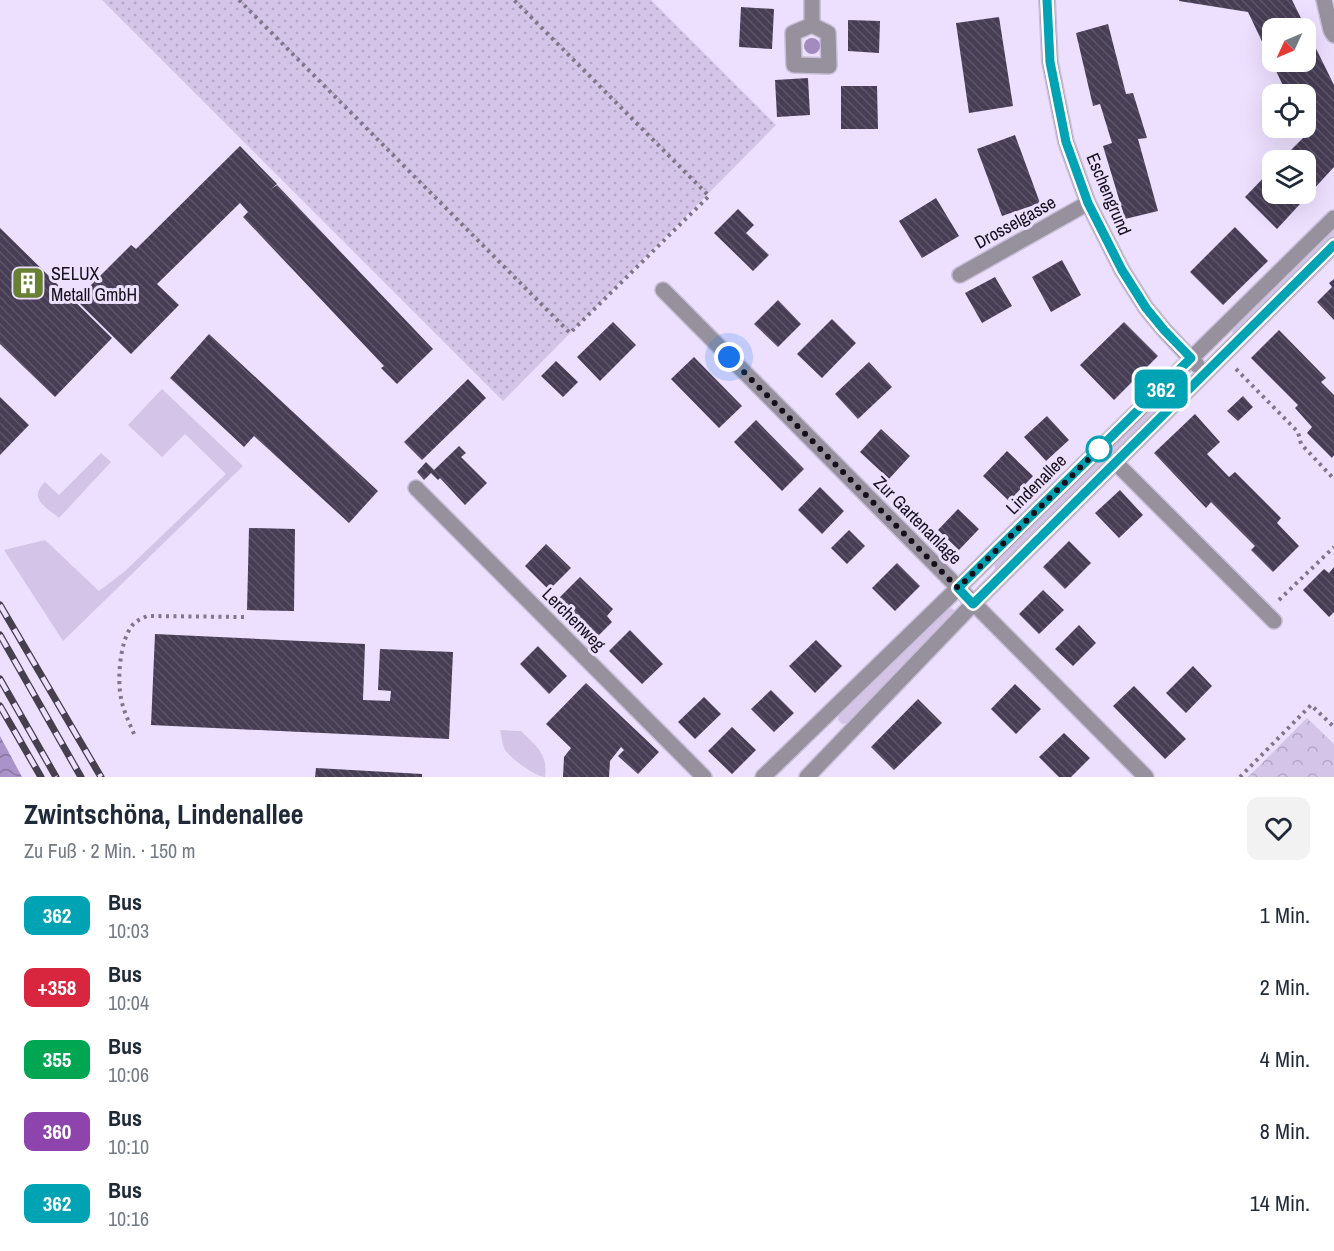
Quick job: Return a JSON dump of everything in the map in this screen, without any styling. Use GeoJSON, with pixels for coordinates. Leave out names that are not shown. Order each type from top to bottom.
{"type":"FeatureCollection","features":[{"type":"Feature","properties":{"kind":"street"},"geometry":{"type":"LineString","coordinates":[[812,0],[812,25]]}},
{"type":"Feature","properties":{"kind":"street","name":"Eschengrund"},"geometry":{"type":"LineString","coordinates":[[1047,0],[1050,62],[1066,142],[1088,203],[1122,270],[1146,308],[1206,374]]}},
{"type":"Feature","properties":{"kind":"street"},"geometry":{"type":"LineString","coordinates":[[1324,0],[1334,35]]}},
{"type":"Feature","properties":{"kind":"street","name":"Drosselgasse"},"geometry":{"type":"LineString","coordinates":[[960,276],[1088,203]]}},
{"type":"Feature","properties":{"kind":"street","name":"Lindenallee"},"geometry":{"type":"LineString","coordinates":[[763,777],[1334,218]]}},
{"type":"Feature","properties":{"kind":"street"},"geometry":{"type":"LineString","coordinates":[[807,777],[973,604],[1334,245]]}},
{"type":"Feature","properties":{"kind":"street","name":"Zur Gartenanlage"},"geometry":{"type":"LineString","coordinates":[[663,291],[1146,777]]}},
{"type":"Feature","properties":{"kind":"street"},"geometry":{"type":"LineString","coordinates":[[1115,462],[1270,617]]}},
{"type":"Feature","properties":{"kind":"street","name":"Lerchenweg"},"geometry":{"type":"LineString","coordinates":[[416,488],[704,777]]}},
{"type":"Feature","properties":{"kind":"path"},"geometry":{"type":"LineString","coordinates":[[239,0],[570,333],[709,196],[514,0]]}},
{"type":"Feature","properties":{"kind":"path"},"geometry":{"type":"LineString","coordinates":[[1223,357],[1298,432],[1301,444],[1334,479]]}},
{"type":"Feature","properties":{"kind":"path"},"geometry":{"type":"LineString","coordinates":[[1270,617],[1334,547]]}},
{"type":"Feature","properties":{"kind":"path"},"geometry":{"type":"LineString","coordinates":[[134,734],[120,696],[120,669],[125,640],[138,620],[147,616],[244,617]]}},
{"type":"Feature","properties":{"kind":"path"},"geometry":{"type":"LineString","coordinates":[[1240,777],[1311,705],[1334,727]]}},
{"type":"Feature","properties":{"kind":"green space"},"geometry":{"type":"Polygon","coordinates":[[[102,0],[651,0],[776,125],[503,401],[102,0]]]}},
{"type":"Feature","properties":{"kind":"green space"},"geometry":{"type":"Polygon","coordinates":[[[1334,226],[1334,240],[1235,335],[1232,332],[1233,327],[1334,226]]]}},
{"type":"Feature","properties":{"kind":"green space"},"geometry":{"type":"Polygon","coordinates":[[[162,389],[243,466],[63,641],[4,550],[45,540],[99,591],[124,572],[226,474],[185,434],[162,457],[128,425],[162,389]]]}},
{"type":"Feature","properties":{"kind":"green space"},"geometry":{"type":"Polygon","coordinates":[[[1158,402],[1162,408],[998,570],[995,569],[994,563],[1158,402]]]}},
{"type":"Feature","properties":{"kind":"green space"},"geometry":{"type":"Polygon","coordinates":[[[101,453],[111,462],[59,518],[40,502],[38,493],[45,482],[59,495],[101,453]]]}},
{"type":"Feature","properties":{"kind":"green space"},"geometry":{"type":"Polygon","coordinates":[[[952,608],[956,612],[954,619],[848,723],[842,724],[838,720],[839,715],[946,610],[952,608]]]}},
{"type":"Feature","properties":{"kind":"green space"},"geometry":{"type":"Polygon","coordinates":[[[1307,718],[1334,744],[1334,777],[1248,777],[1307,718]]]}},
{"type":"Feature","properties":{"kind":"green space"},"geometry":{"type":"Polygon","coordinates":[[[500,730],[521,731],[532,741],[543,756],[545,777],[529,770],[508,754],[504,748],[500,730]]]}},
{"type":"Feature","properties":{"kind":"water"},"geometry":{"type":"Polygon","coordinates":[[[0,736],[22,777],[0,777],[0,736]]]}},
{"type":"Feature","properties":{"kind":"building"},"geometry":{"type":"Polygon","coordinates":[[[1179,0],[1292,0],[1301,18],[1262,18],[1262,41],[1248,12],[1179,0]]]}},
{"type":"Feature","properties":{"kind":"building"},"geometry":{"type":"Polygon","coordinates":[[[741,7],[774,9],[772,49],[739,47],[741,7]]]}},
{"type":"Feature","properties":{"kind":"building"},"geometry":{"type":"Polygon","coordinates":[[[999,17],[1013,106],[969,113],[956,23],[999,17]]]}},
{"type":"Feature","properties":{"kind":"building"},"geometry":{"type":"Polygon","coordinates":[[[848,20],[880,21],[879,53],[848,51],[848,20]]]}},
{"type":"Feature","properties":{"kind":"building"},"geometry":{"type":"Polygon","coordinates":[[[1108,24],[1126,94],[1133,93],[1147,138],[1138,139],[1158,211],[1125,219],[1103,146],[1112,143],[1100,104],[1093,106],[1076,33],[1108,24]]]}},
{"type":"Feature","properties":{"kind":"building"},"geometry":{"type":"Polygon","coordinates":[[[1316,49],[1334,85],[1334,167],[1316,187],[1316,150],[1291,150],[1303,138],[1316,138],[1316,84],[1282,84],[1277,72],[1316,72],[1316,49]]]}},
{"type":"Feature","properties":{"kind":"building"},"geometry":{"type":"Polygon","coordinates":[[[808,78],[810,115],[777,117],[775,80],[808,78]]]}},
{"type":"Feature","properties":{"kind":"building"},"geometry":{"type":"Polygon","coordinates":[[[841,86],[877,86],[878,129],[841,129],[841,86]]]}},
{"type":"Feature","properties":{"kind":"building"},"geometry":{"type":"Polygon","coordinates":[[[1015,135],[1040,203],[1002,216],[977,149],[1015,135]]]}},
{"type":"Feature","properties":{"kind":"building"},"geometry":{"type":"Polygon","coordinates":[[[240,146],[277,184],[270,190],[277,185],[433,349],[397,384],[381,368],[384,366],[243,217],[248,212],[240,203],[157,284],[179,305],[131,354],[76,300],[131,245],[136,249],[240,146]]]}},
{"type":"Feature","properties":{"kind":"building"},"geometry":{"type":"Polygon","coordinates":[[[1262,179],[1262,204],[1300,204],[1277,229],[1245,197],[1262,179]]]}},
{"type":"Feature","properties":{"kind":"building"},"geometry":{"type":"Polygon","coordinates":[[[936,198],[959,236],[922,258],[899,221],[936,198]]]}},
{"type":"Feature","properties":{"kind":"building"},"geometry":{"type":"Polygon","coordinates":[[[738,209],[754,225],[746,233],[769,255],[753,271],[714,233],[738,209]]]}},
{"type":"Feature","properties":{"kind":"building"},"geometry":{"type":"Polygon","coordinates":[[[1235,227],[1268,261],[1223,305],[1190,272],[1235,227]]]}},
{"type":"Feature","properties":{"kind":"building","name":"SELUX Metall GmbH"},"geometry":{"type":"Polygon","coordinates":[[[0,228],[112,338],[55,397],[0,344],[0,228]]]}},
{"type":"Feature","properties":{"kind":"building"},"geometry":{"type":"Polygon","coordinates":[[[1062,260],[1081,295],[1051,312],[1032,277],[1062,260]]]}},
{"type":"Feature","properties":{"kind":"building"},"geometry":{"type":"Polygon","coordinates":[[[995,277],[1012,306],[982,323],[965,293],[995,277]]]}},
{"type":"Feature","properties":{"kind":"building"},"geometry":{"type":"Polygon","coordinates":[[[1334,279],[1334,320],[1317,302],[1332,287],[1329,283],[1334,279]]]}},
{"type":"Feature","properties":{"kind":"building"},"geometry":{"type":"Polygon","coordinates":[[[778,300],[801,324],[778,347],[754,324],[778,300]]]}},
{"type":"Feature","properties":{"kind":"building"},"geometry":{"type":"Polygon","coordinates":[[[832,319],[856,343],[822,378],[797,354],[832,319]]]}},
{"type":"Feature","properties":{"kind":"building"},"geometry":{"type":"Polygon","coordinates":[[[613,322],[636,345],[600,381],[577,357],[613,322]]]}},
{"type":"Feature","properties":{"kind":"building"},"geometry":{"type":"Polygon","coordinates":[[[1124,322],[1158,356],[1114,400],[1080,365],[1124,322]]]}},
{"type":"Feature","properties":{"kind":"building"},"geometry":{"type":"Polygon","coordinates":[[[1279,330],[1326,378],[1321,382],[1334,395],[1334,455],[1332,458],[1307,433],[1312,427],[1295,408],[1298,405],[1251,358],[1279,330]]]}},
{"type":"Feature","properties":{"kind":"building"},"geometry":{"type":"Polygon","coordinates":[[[209,334],[378,491],[349,523],[254,436],[244,447],[170,378],[209,334]]]}},
{"type":"Feature","properties":{"kind":"building"},"geometry":{"type":"Polygon","coordinates":[[[694,357],[742,406],[719,428],[671,379],[694,357]]]}},
{"type":"Feature","properties":{"kind":"building"},"geometry":{"type":"Polygon","coordinates":[[[556,361],[578,382],[563,397],[541,376],[556,361]]]}},
{"type":"Feature","properties":{"kind":"building"},"geometry":{"type":"Polygon","coordinates":[[[869,362],[892,387],[858,419],[835,394],[869,362]]]}},
{"type":"Feature","properties":{"kind":"building"},"geometry":{"type":"Polygon","coordinates":[[[468,379],[486,398],[422,460],[404,442],[468,379]]]}},
{"type":"Feature","properties":{"kind":"building"},"geometry":{"type":"Polygon","coordinates":[[[1243,396],[1253,407],[1238,421],[1227,411],[1243,396]]]}},
{"type":"Feature","properties":{"kind":"building"},"geometry":{"type":"Polygon","coordinates":[[[0,397],[29,425],[0,455],[0,397]]]}},
{"type":"Feature","properties":{"kind":"building"},"geometry":{"type":"Polygon","coordinates":[[[1195,414],[1220,442],[1207,454],[1229,477],[1235,472],[1281,518],[1277,523],[1299,546],[1273,572],[1251,550],[1255,546],[1211,502],[1206,508],[1154,453],[1195,414]]]}},
{"type":"Feature","properties":{"kind":"building"},"geometry":{"type":"Polygon","coordinates":[[[1047,416],[1069,440],[1046,461],[1024,437],[1047,416]]]}},
{"type":"Feature","properties":{"kind":"building"},"geometry":{"type":"Polygon","coordinates":[[[756,420],[804,469],[782,491],[734,442],[756,420]]]}},
{"type":"Feature","properties":{"kind":"building"},"geometry":{"type":"Polygon","coordinates":[[[881,429],[910,456],[889,479],[860,452],[881,429]]]}},
{"type":"Feature","properties":{"kind":"building"},"geometry":{"type":"Polygon","coordinates":[[[459,446],[466,453],[461,457],[487,483],[465,505],[440,478],[438,480],[431,473],[424,480],[417,472],[426,462],[434,470],[459,446]]]}},
{"type":"Feature","properties":{"kind":"building"},"geometry":{"type":"Polygon","coordinates":[[[1007,451],[1033,476],[1009,501],[983,476],[1007,451]]]}},
{"type":"Feature","properties":{"kind":"building"},"geometry":{"type":"Polygon","coordinates":[[[820,487],[844,511],[822,534],[798,510],[820,487]]]}},
{"type":"Feature","properties":{"kind":"building"},"geometry":{"type":"Polygon","coordinates":[[[1120,490],[1143,515],[1119,538],[1095,513],[1120,490]]]}},
{"type":"Feature","properties":{"kind":"building"},"geometry":{"type":"Polygon","coordinates":[[[958,509],[979,529],[959,550],[938,530],[958,509]]]}},
{"type":"Feature","properties":{"kind":"building"},"geometry":{"type":"Polygon","coordinates":[[[249,528],[295,529],[294,611],[247,610],[249,528]]]}},
{"type":"Feature","properties":{"kind":"building"},"geometry":{"type":"Polygon","coordinates":[[[849,530],[865,546],[847,564],[831,548],[849,530]]]}},
{"type":"Feature","properties":{"kind":"building"},"geometry":{"type":"Polygon","coordinates":[[[1069,541],[1091,563],[1065,589],[1043,567],[1069,541]]]}},
{"type":"Feature","properties":{"kind":"building"},"geometry":{"type":"Polygon","coordinates":[[[546,544],[571,568],[549,590],[525,566],[546,544]]]}},
{"type":"Feature","properties":{"kind":"building"},"geometry":{"type":"Polygon","coordinates":[[[897,563],[920,586],[895,611],[872,588],[897,563]]]}},
{"type":"Feature","properties":{"kind":"building"},"geometry":{"type":"Polygon","coordinates":[[[1334,567],[1334,612],[1329,617],[1303,590],[1324,569],[1329,573],[1334,567]]]}},
{"type":"Feature","properties":{"kind":"building"},"geometry":{"type":"Polygon","coordinates":[[[580,577],[613,609],[607,616],[612,622],[597,637],[558,599],[580,577]]]}},
{"type":"Feature","properties":{"kind":"building"},"geometry":{"type":"Polygon","coordinates":[[[1043,590],[1064,610],[1039,634],[1019,614],[1043,590]]]}},
{"type":"Feature","properties":{"kind":"building"},"geometry":{"type":"Polygon","coordinates":[[[1079,625],[1096,643],[1073,666],[1055,649],[1079,625]]]}},
{"type":"Feature","properties":{"kind":"building"},"geometry":{"type":"Polygon","coordinates":[[[630,630],[663,664],[642,684],[609,651],[630,630]]]}},
{"type":"Feature","properties":{"kind":"building"},"geometry":{"type":"Polygon","coordinates":[[[155,634],[365,644],[363,700],[390,701],[391,691],[378,690],[380,649],[453,652],[449,739],[151,725],[155,634]]]}},
{"type":"Feature","properties":{"kind":"building"},"geometry":{"type":"Polygon","coordinates":[[[816,640],[842,666],[815,693],[789,666],[816,640]]]}},
{"type":"Feature","properties":{"kind":"building"},"geometry":{"type":"Polygon","coordinates":[[[538,646],[567,676],[549,694],[520,664],[538,646]]]}},
{"type":"Feature","properties":{"kind":"building"},"geometry":{"type":"Polygon","coordinates":[[[1193,666],[1212,686],[1186,713],[1166,693],[1193,666]]]}},
{"type":"Feature","properties":{"kind":"building"},"geometry":{"type":"Polygon","coordinates":[[[586,683],[659,752],[638,774],[618,756],[624,750],[621,747],[610,761],[609,777],[563,777],[564,757],[571,748],[546,724],[586,683]]]}},
{"type":"Feature","properties":{"kind":"building"},"geometry":{"type":"Polygon","coordinates":[[[1015,684],[1041,709],[1016,734],[991,709],[1015,684]]]}},
{"type":"Feature","properties":{"kind":"building"},"geometry":{"type":"Polygon","coordinates":[[[1134,686],[1186,739],[1165,759],[1113,706],[1134,686]]]}},
{"type":"Feature","properties":{"kind":"building"},"geometry":{"type":"Polygon","coordinates":[[[771,690],[794,713],[774,732],[751,709],[771,690]]]}},
{"type":"Feature","properties":{"kind":"building"},"geometry":{"type":"Polygon","coordinates":[[[704,697],[721,714],[695,739],[678,722],[704,697]]]}},
{"type":"Feature","properties":{"kind":"building"},"geometry":{"type":"Polygon","coordinates":[[[918,699],[942,723],[894,770],[871,747],[918,699]]]}},
{"type":"Feature","properties":{"kind":"building"},"geometry":{"type":"Polygon","coordinates":[[[732,727],[756,750],[732,774],[708,751],[732,727]]]}},
{"type":"Feature","properties":{"kind":"building"},"geometry":{"type":"Polygon","coordinates":[[[1064,733],[1090,758],[1071,777],[1059,777],[1039,757],[1064,733]]]}},
{"type":"Feature","properties":{"kind":"building"},"geometry":{"type":"Polygon","coordinates":[[[316,768],[422,774],[422,777],[315,777],[316,768]]]}},
{"type":"Feature","properties":{"kind":"railway"},"geometry":{"type":"LineString","coordinates":[[0,605],[101,777]]}},
{"type":"Feature","properties":{"kind":"railway"},"geometry":{"type":"LineString","coordinates":[[0,635],[81,777]]}},
{"type":"Feature","properties":{"kind":"railway"},"geometry":{"type":"LineString","coordinates":[[0,679],[56,777]]}},
{"type":"Feature","properties":{"kind":"railway"},"geometry":{"type":"LineString","coordinates":[[0,706],[41,777]]}},
{"type":"Feature","properties":{"kind":"bus line","name":"362"},"geometry":{"type":"LineString","coordinates":[[1047,0],[1050,62],[1066,142],[1088,203],[1122,270],[1146,308],[1191,358],[958,588],[973,604],[1334,245]]}},
{"type":"Feature","properties":{"kind":"place","name":"SELUX Metall GmbH"},"geometry":{"type":"Point","coordinates":[28,283]}},
{"type":"Feature","properties":{"kind":"route"},"geometry":{"type":"LineString","coordinates":[[729,357],[958,588],[1099,449]]}}]}
